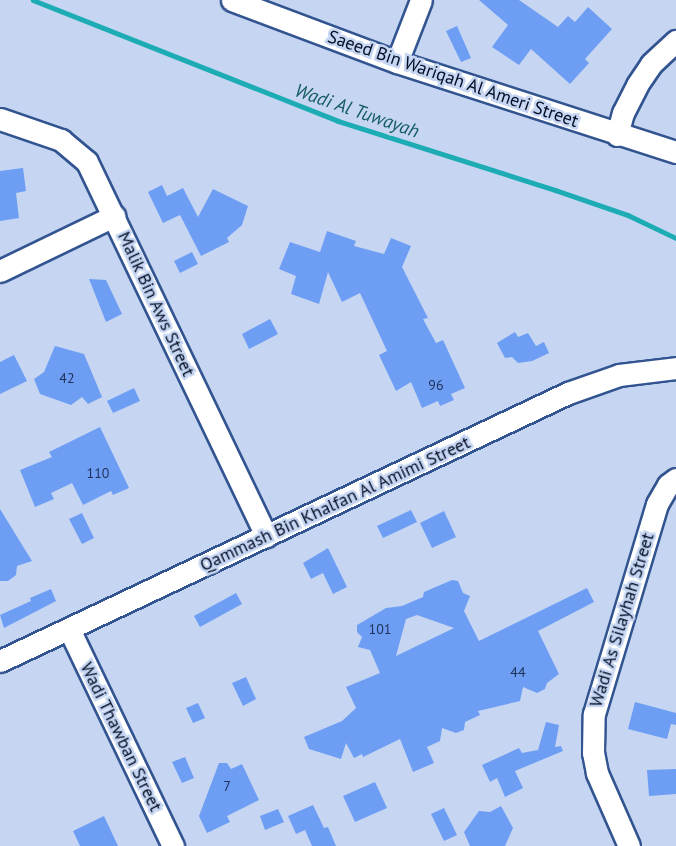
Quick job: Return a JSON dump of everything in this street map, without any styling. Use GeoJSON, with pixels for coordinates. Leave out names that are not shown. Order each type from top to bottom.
{"type":"FeatureCollection","features":[{"type":"Feature","properties":{"kind":"street","name":"Saeed Bin Wariqah Al Ameri Street"},"geometry":{"type":"LineString","coordinates":[[232,0],[397,62],[676,152]]}},
{"type":"Feature","properties":{"kind":"street"},"geometry":{"type":"LineString","coordinates":[[397,62],[422,0]]}},
{"type":"Feature","properties":{"kind":"street"},"geometry":{"type":"LineString","coordinates":[[617,135],[623,113],[637,85],[651,64],[676,41]]}},
{"type":"Feature","properties":{"kind":"street","name":"Malik Bin Aws Street"},"geometry":{"type":"LineString","coordinates":[[0,119],[50,135],[71,146],[88,162],[266,536]]}},
{"type":"Feature","properties":{"kind":"street"},"geometry":{"type":"LineString","coordinates":[[0,271],[114,216]]}},
{"type":"Feature","properties":{"kind":"street","name":"Qammash Bin Khalfan Al Amimi Street"},"geometry":{"type":"LineString","coordinates":[[0,661],[568,393],[619,376],[676,368]]}},
{"type":"Feature","properties":{"kind":"street","name":"Wadi As Silayhah Street"},"geometry":{"type":"LineString","coordinates":[[629,846],[597,773],[593,753],[594,714],[657,504],[668,485],[676,479]]}},
{"type":"Feature","properties":{"kind":"street","name":"Wadi Thawban Street"},"geometry":{"type":"LineString","coordinates":[[69,629],[173,846]]}},
{"type":"Feature","properties":{"kind":"building"},"geometry":{"type":"Polygon","coordinates":[[[479,0],[519,0],[558,27],[568,16],[575,22],[588,7],[612,29],[585,59],[589,63],[570,84],[531,49],[519,65],[492,47],[508,25],[479,0]]]}},
{"type":"Feature","properties":{"kind":"building"},"geometry":{"type":"Polygon","coordinates":[[[457,26],[471,58],[461,62],[446,31],[457,26]]]}},
{"type":"Feature","properties":{"kind":"building"},"geometry":{"type":"Polygon","coordinates":[[[23,168],[26,191],[16,193],[19,218],[0,221],[0,171],[23,168]]]}},
{"type":"Feature","properties":{"kind":"building"},"geometry":{"type":"Polygon","coordinates":[[[162,185],[167,196],[183,188],[198,217],[213,189],[248,206],[242,225],[227,238],[229,242],[201,256],[180,215],[163,223],[148,192],[162,185]]]}},
{"type":"Feature","properties":{"kind":"building"},"geometry":{"type":"Polygon","coordinates":[[[327,231],[356,241],[354,246],[384,254],[391,238],[411,246],[402,267],[428,318],[423,319],[436,343],[443,340],[465,388],[451,394],[454,400],[440,406],[438,401],[422,408],[411,382],[396,391],[379,355],[387,351],[360,293],[342,302],[328,272],[319,304],[291,294],[296,276],[279,269],[290,242],[320,252],[327,231]]]}},
{"type":"Feature","properties":{"kind":"building"},"geometry":{"type":"Polygon","coordinates":[[[192,252],[198,264],[180,273],[174,261],[192,252]]]}},
{"type":"Feature","properties":{"kind":"building"},"geometry":{"type":"Polygon","coordinates":[[[89,279],[106,280],[122,314],[106,322],[89,279]]]}},
{"type":"Feature","properties":{"kind":"building"},"geometry":{"type":"Polygon","coordinates":[[[270,319],[278,334],[249,349],[242,334],[270,319]]]}},
{"type":"Feature","properties":{"kind":"building"},"geometry":{"type":"Polygon","coordinates":[[[515,332],[518,337],[528,333],[536,346],[544,342],[549,353],[532,361],[518,363],[512,357],[505,358],[497,343],[515,332]]]}},
{"type":"Feature","properties":{"kind":"building"},"geometry":{"type":"Polygon","coordinates":[[[55,346],[84,354],[102,397],[88,404],[82,397],[71,405],[40,394],[34,379],[44,372],[55,346]]]}},
{"type":"Feature","properties":{"kind":"building"},"geometry":{"type":"Polygon","coordinates":[[[14,355],[27,381],[0,394],[0,362],[14,355]]]}},
{"type":"Feature","properties":{"kind":"building"},"geometry":{"type":"Polygon","coordinates":[[[134,388],[140,401],[113,413],[107,401],[134,388]]]}},
{"type":"Feature","properties":{"kind":"building"},"geometry":{"type":"Polygon","coordinates":[[[100,427],[129,488],[113,495],[111,491],[83,505],[72,483],[51,493],[54,499],[35,507],[20,470],[52,457],[49,452],[100,427]]]}},
{"type":"Feature","properties":{"kind":"building"},"geometry":{"type":"Polygon","coordinates":[[[0,509],[32,561],[17,566],[16,575],[8,581],[0,581],[0,509]]]}},
{"type":"Feature","properties":{"kind":"building"},"geometry":{"type":"Polygon","coordinates":[[[411,510],[417,522],[383,538],[377,526],[411,510]]]}},
{"type":"Feature","properties":{"kind":"building"},"geometry":{"type":"Polygon","coordinates":[[[444,511],[456,537],[432,548],[420,523],[444,511]]]}},
{"type":"Feature","properties":{"kind":"building"},"geometry":{"type":"Polygon","coordinates":[[[82,513],[94,538],[82,544],[69,519],[82,513]]]}},
{"type":"Feature","properties":{"kind":"building"},"geometry":{"type":"Polygon","coordinates":[[[328,548],[347,587],[333,594],[323,573],[311,579],[303,563],[328,548]]]}},
{"type":"Feature","properties":{"kind":"building"},"geometry":{"type":"Polygon","coordinates":[[[452,580],[458,581],[463,593],[470,596],[464,611],[479,641],[587,588],[594,602],[538,631],[559,674],[547,683],[545,689],[537,693],[523,687],[520,701],[478,711],[480,715],[465,722],[464,730],[456,733],[442,728],[440,741],[427,747],[434,763],[413,772],[400,739],[363,757],[362,754],[354,758],[346,743],[341,759],[309,749],[304,737],[342,721],[356,708],[346,687],[380,673],[370,650],[358,647],[362,637],[357,632],[357,625],[386,608],[402,606],[423,597],[424,592],[452,580]],[[417,615],[406,619],[396,656],[454,628],[417,615]]]}},
{"type":"Feature","properties":{"kind":"building"},"geometry":{"type":"Polygon","coordinates":[[[51,589],[56,601],[4,628],[0,615],[31,601],[30,598],[51,589]]]}},
{"type":"Feature","properties":{"kind":"building"},"geometry":{"type":"Polygon","coordinates":[[[236,593],[242,604],[200,627],[194,616],[236,593]]]}},
{"type":"Feature","properties":{"kind":"building"},"geometry":{"type":"Polygon","coordinates":[[[246,677],[256,699],[243,706],[232,683],[246,677]]]}},
{"type":"Feature","properties":{"kind":"building"},"geometry":{"type":"Polygon","coordinates":[[[635,702],[676,713],[676,725],[671,724],[667,739],[628,729],[635,702]]]}},
{"type":"Feature","properties":{"kind":"building"},"geometry":{"type":"Polygon","coordinates":[[[198,703],[205,718],[193,723],[186,708],[198,703]]]}},
{"type":"Feature","properties":{"kind":"building"},"geometry":{"type":"Polygon","coordinates":[[[546,722],[559,725],[555,747],[561,746],[563,751],[515,771],[523,788],[505,797],[497,778],[490,782],[482,765],[519,748],[522,753],[538,750],[546,722]]]}},
{"type":"Feature","properties":{"kind":"building"},"geometry":{"type":"Polygon","coordinates":[[[185,757],[194,778],[182,783],[172,762],[185,757]]]}},
{"type":"Feature","properties":{"kind":"building"},"geometry":{"type":"Polygon","coordinates":[[[219,763],[227,763],[231,769],[242,764],[259,800],[227,816],[230,822],[207,833],[199,816],[219,763]]]}},
{"type":"Feature","properties":{"kind":"building"},"geometry":{"type":"Polygon","coordinates":[[[676,769],[676,794],[649,796],[647,770],[676,769]]]}},
{"type":"Feature","properties":{"kind":"building"},"geometry":{"type":"Polygon","coordinates":[[[375,782],[387,808],[355,822],[343,796],[375,782]]]}},
{"type":"Feature","properties":{"kind":"building"},"geometry":{"type":"Polygon","coordinates":[[[313,805],[324,828],[328,827],[336,846],[312,846],[305,830],[296,834],[288,816],[313,805]]]}},
{"type":"Feature","properties":{"kind":"building"},"geometry":{"type":"Polygon","coordinates":[[[501,806],[513,828],[505,846],[470,846],[464,832],[479,811],[490,812],[501,806]]]}},
{"type":"Feature","properties":{"kind":"building"},"geometry":{"type":"Polygon","coordinates":[[[444,808],[457,835],[444,841],[431,814],[444,808]]]}},
{"type":"Feature","properties":{"kind":"building"},"geometry":{"type":"Polygon","coordinates":[[[278,809],[284,822],[265,830],[260,816],[278,809]]]}},
{"type":"Feature","properties":{"kind":"building"},"geometry":{"type":"Polygon","coordinates":[[[104,816],[118,846],[80,846],[73,831],[104,816]]]}},
{"type":"Feature","properties":{"kind":"waterway","name":"Wadi Al Tuwayah"},"geometry":{"type":"LineString","coordinates":[[33,0],[338,121],[628,215],[676,238]]}}]}
